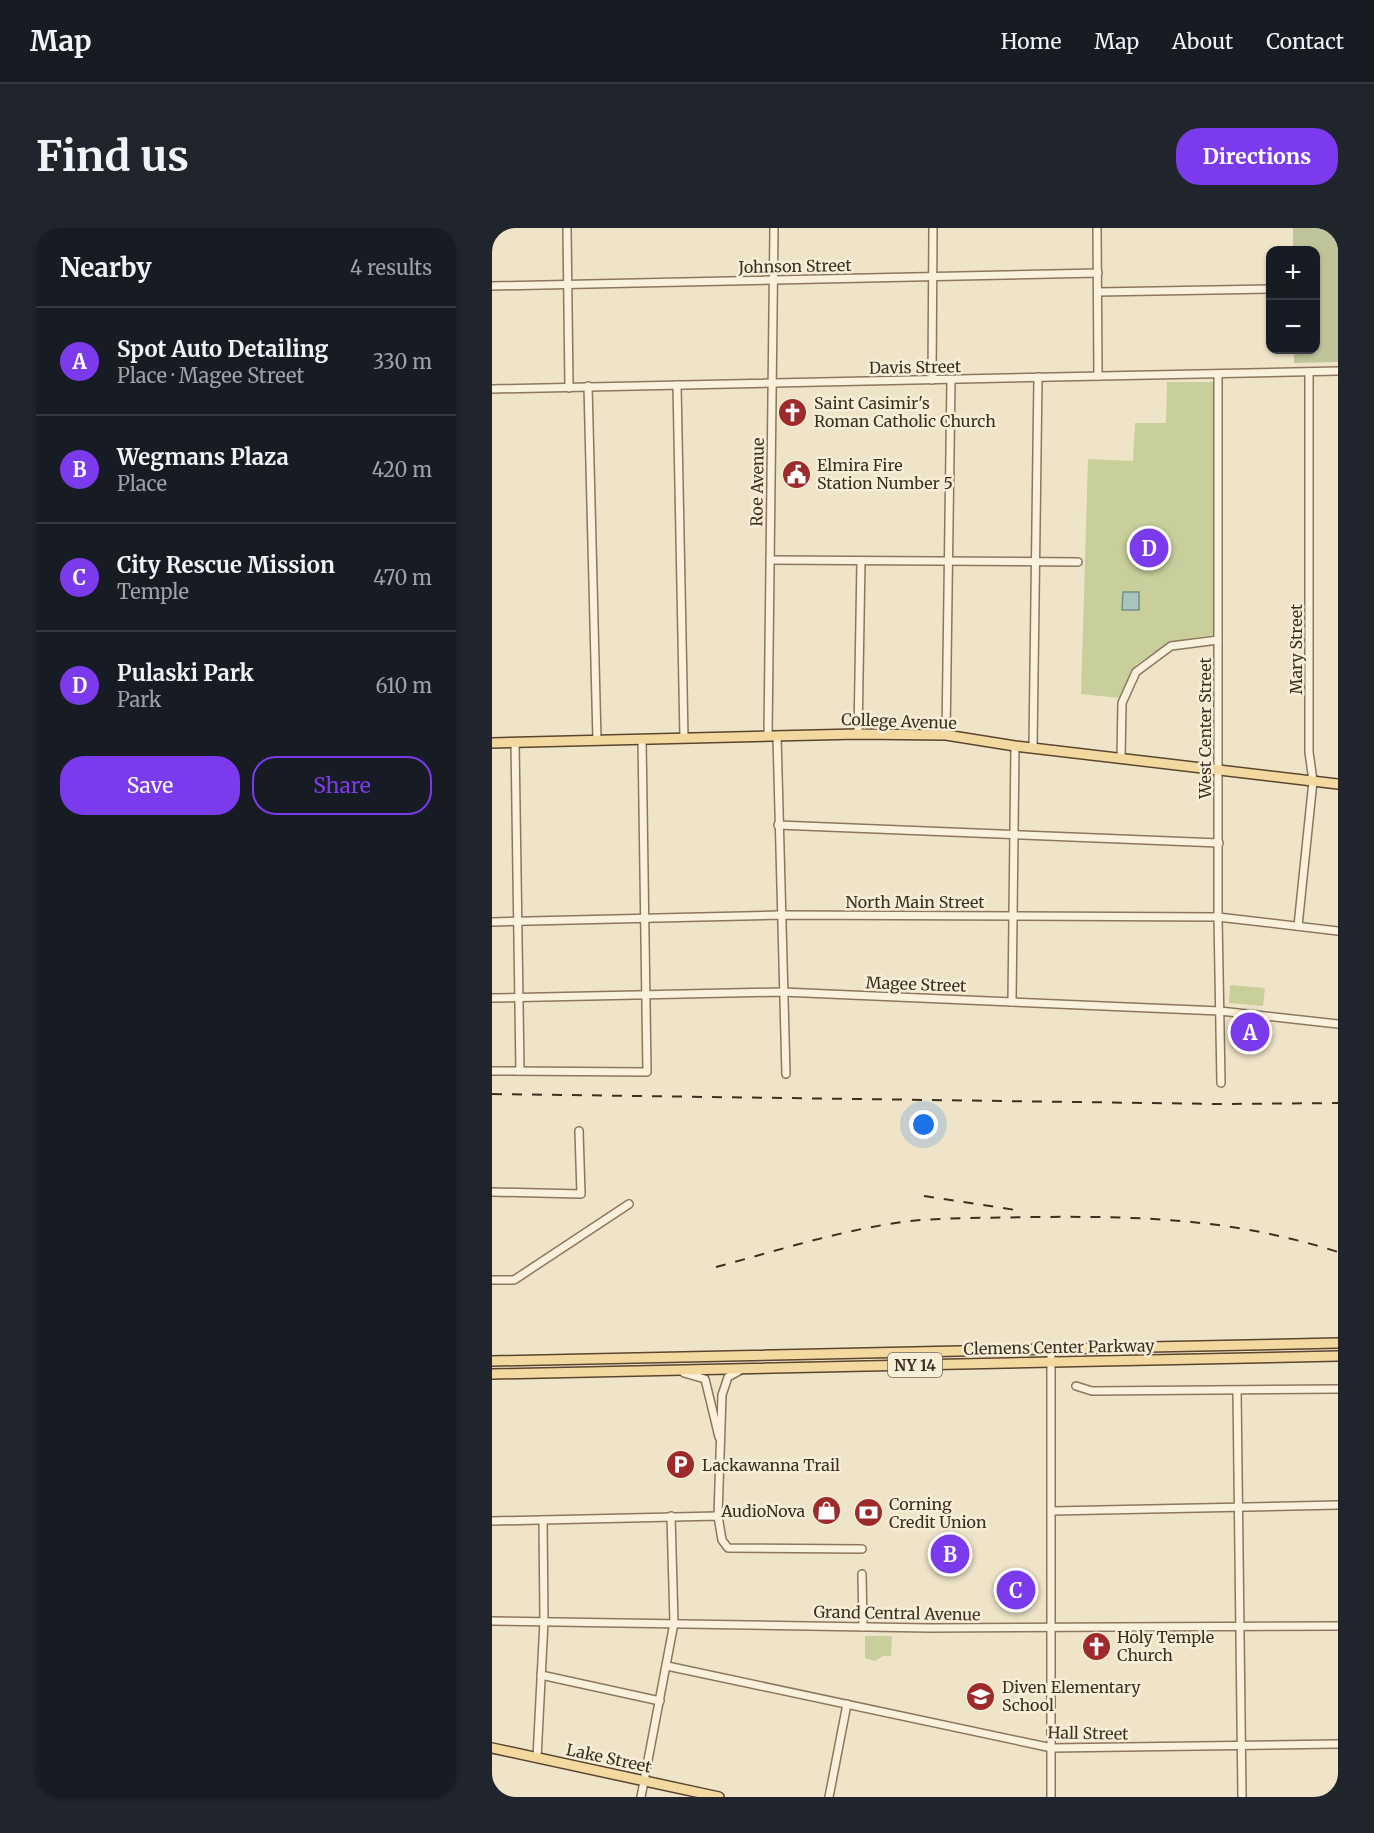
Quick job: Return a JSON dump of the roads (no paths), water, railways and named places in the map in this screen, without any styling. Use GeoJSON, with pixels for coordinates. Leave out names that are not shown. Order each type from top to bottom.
{"type":"FeatureCollection","features":[{"type":"Feature","properties":{"kind":"main road","name":"College Avenue"},"geometry":{"type":"LineString","coordinates":[[492,743],[858,734],[946,735],[1015,747],[1033,747],[1338,784]]}},
{"type":"Feature","properties":{"kind":"main road","name":"Clemens Center Parkway"},"geometry":{"type":"LineString","coordinates":[[492,1361],[1338,1344]]}},
{"type":"Feature","properties":{"kind":"main road","name":"Clemens Center Parkway"},"geometry":{"type":"LineString","coordinates":[[492,1374],[1338,1356]]}},
{"type":"Feature","properties":{"kind":"main road","name":"Lake Street"},"geometry":{"type":"LineString","coordinates":[[492,1748],[719,1797]]}},
{"type":"Feature","properties":{"kind":"street"},"geometry":{"type":"LineString","coordinates":[[567,228],[570,388]]}},
{"type":"Feature","properties":{"kind":"street","name":"Roe Avenue"},"geometry":{"type":"LineString","coordinates":[[774,228],[770,560],[772,736],[778,825],[786,1074]]}},
{"type":"Feature","properties":{"kind":"street"},"geometry":{"type":"LineString","coordinates":[[932,380],[933,228]]}},
{"type":"Feature","properties":{"kind":"street"},"geometry":{"type":"LineString","coordinates":[[1097,228],[1098,376]]}},
{"type":"Feature","properties":{"kind":"street","name":"Johnson Street"},"geometry":{"type":"LineString","coordinates":[[492,286],[1098,273]]}},
{"type":"Feature","properties":{"kind":"street"},"geometry":{"type":"LineString","coordinates":[[1098,292],[1266,289]]}},
{"type":"Feature","properties":{"kind":"street","name":"Davis Street"},"geometry":{"type":"LineString","coordinates":[[492,388],[1338,371]]}},
{"type":"Feature","properties":{"kind":"street","name":"Mary Street"},"geometry":{"type":"LineString","coordinates":[[1298,926],[1313,781],[1309,752],[1309,372]]}},
{"type":"Feature","properties":{"kind":"street","name":"West Center Street"},"geometry":{"type":"LineString","coordinates":[[1218,374],[1220,843],[1218,917],[1221,1083]]}},
{"type":"Feature","properties":{"kind":"street"},"geometry":{"type":"LineString","coordinates":[[1033,747],[1038,377]]}},
{"type":"Feature","properties":{"kind":"street"},"geometry":{"type":"LineString","coordinates":[[946,735],[951,380]]}},
{"type":"Feature","properties":{"kind":"street"},"geometry":{"type":"LineString","coordinates":[[677,385],[684,738]]}},
{"type":"Feature","properties":{"kind":"street"},"geometry":{"type":"LineString","coordinates":[[588,386],[597,740]]}},
{"type":"Feature","properties":{"kind":"street"},"geometry":{"type":"LineString","coordinates":[[770,560],[1078,562]]}},
{"type":"Feature","properties":{"kind":"street"},"geometry":{"type":"LineString","coordinates":[[858,734],[861,561]]}},
{"type":"Feature","properties":{"kind":"street"},"geometry":{"type":"LineString","coordinates":[[1121,759],[1122,703],[1136,672],[1171,646],[1218,640]]}},
{"type":"Feature","properties":{"kind":"street"},"geometry":{"type":"LineString","coordinates":[[492,1071],[647,1072],[642,739]]}},
{"type":"Feature","properties":{"kind":"street"},"geometry":{"type":"LineString","coordinates":[[515,742],[520,1071]]}},
{"type":"Feature","properties":{"kind":"street"},"geometry":{"type":"LineString","coordinates":[[1012,1002],[1015,747]]}},
{"type":"Feature","properties":{"kind":"street"},"geometry":{"type":"LineString","coordinates":[[778,825],[1220,843]]}},
{"type":"Feature","properties":{"kind":"street","name":"North Main Street"},"geometry":{"type":"LineString","coordinates":[[492,922],[780,915],[1218,917],[1338,931]]}},
{"type":"Feature","properties":{"kind":"street","name":"Magee Street"},"geometry":{"type":"LineString","coordinates":[[492,998],[782,992],[1220,1011],[1338,1024]]}},
{"type":"Feature","properties":{"kind":"street"},"geometry":{"type":"LineString","coordinates":[[492,1192],[581,1194],[579,1131]]}},
{"type":"Feature","properties":{"kind":"street"},"geometry":{"type":"LineString","coordinates":[[492,1280],[514,1280],[629,1204]]}},
{"type":"Feature","properties":{"kind":"street"},"geometry":{"type":"LineString","coordinates":[[1051,1349],[1051,1797]]}},
{"type":"Feature","properties":{"kind":"street"},"geometry":{"type":"LineString","coordinates":[[744,1368],[728,1377],[724,1382],[718,1516],[722,1539],[728,1548],[862,1549]]}},
{"type":"Feature","properties":{"kind":"street"},"geometry":{"type":"LineString","coordinates":[[668,1370],[705,1380],[709,1388],[720,1439]]}},
{"type":"Feature","properties":{"kind":"street"},"geometry":{"type":"LineString","coordinates":[[1076,1386],[1092,1391],[1338,1389]]}},
{"type":"Feature","properties":{"kind":"street"},"geometry":{"type":"LineString","coordinates":[[1237,1391],[1242,1797]]}},
{"type":"Feature","properties":{"kind":"street"},"geometry":{"type":"LineString","coordinates":[[1052,1511],[1338,1505]]}},
{"type":"Feature","properties":{"kind":"street"},"geometry":{"type":"LineString","coordinates":[[641,1797],[674,1623],[671,1516]]}},
{"type":"Feature","properties":{"kind":"street"},"geometry":{"type":"LineString","coordinates":[[492,1521],[718,1516]]}},
{"type":"Feature","properties":{"kind":"street"},"geometry":{"type":"LineString","coordinates":[[537,1758],[544,1620],[543,1520]]}},
{"type":"Feature","properties":{"kind":"street"},"geometry":{"type":"LineString","coordinates":[[862,1574],[863,1627]]}},
{"type":"Feature","properties":{"kind":"street","name":"Grand Central Avenue"},"geometry":{"type":"LineString","coordinates":[[492,1621],[544,1620],[863,1627],[1338,1626]]}},
{"type":"Feature","properties":{"kind":"street","name":"Hall Street"},"geometry":{"type":"LineString","coordinates":[[667,1666],[1052,1748],[1338,1744]]}},
{"type":"Feature","properties":{"kind":"street"},"geometry":{"type":"LineString","coordinates":[[541,1675],[660,1701]]}},
{"type":"Feature","properties":{"kind":"street"},"geometry":{"type":"LineString","coordinates":[[829,1797],[847,1704]]}},
{"type":"Feature","properties":{"kind":"water"},"geometry":{"type":"Polygon","coordinates":[[[1123,592],[1139,592],[1139,610],[1122,610],[1123,592]]]}},
{"type":"Feature","properties":{"kind":"railway"},"geometry":{"type":"LineString","coordinates":[[492,1094],[1221,1104],[1338,1103]]}},
{"type":"Feature","properties":{"kind":"railway"},"geometry":{"type":"LineString","coordinates":[[924,1196],[1022,1211]]}},
{"type":"Feature","properties":{"kind":"railway"},"geometry":{"type":"LineString","coordinates":[[716,1267],[861,1229],[910,1221],[958,1218],[1115,1217],[1189,1222],[1263,1232],[1338,1252]]}},
{"type":"Feature","properties":{"kind":"place","name":"Saint Casimir's Roman Catholic Church"},"geometry":{"type":"Point","coordinates":[793,412]}},
{"type":"Feature","properties":{"kind":"place","name":"Elmira Fire Station Number 5"},"geometry":{"type":"Point","coordinates":[796,474]}},
{"type":"Feature","properties":{"kind":"place","name":"Pulaski Park"},"geometry":{"type":"Point","coordinates":[1149,548]}},
{"type":"Feature","properties":{"kind":"place","name":"Spot Auto Detailing"},"geometry":{"type":"Point","coordinates":[1250,1032]}},
{"type":"Feature","properties":{"kind":"place","name":"Lackawanna Trail"},"geometry":{"type":"Point","coordinates":[681,1465]}},
{"type":"Feature","properties":{"kind":"place","name":"AudioNova"},"geometry":{"type":"Point","coordinates":[826,1511]}},
{"type":"Feature","properties":{"kind":"place","name":"Corning Credit Union"},"geometry":{"type":"Point","coordinates":[868,1513]}},
{"type":"Feature","properties":{"kind":"place","name":"Wegmans Plaza"},"geometry":{"type":"Point","coordinates":[950,1554]}},
{"type":"Feature","properties":{"kind":"place","name":"City Rescue Mission"},"geometry":{"type":"Point","coordinates":[1016,1590]}},
{"type":"Feature","properties":{"kind":"place","name":"Holy Temple Church"},"geometry":{"type":"Point","coordinates":[1096,1646]}},
{"type":"Feature","properties":{"kind":"place","name":"Diven Elementary School"},"geometry":{"type":"Point","coordinates":[981,1696]}}]}
